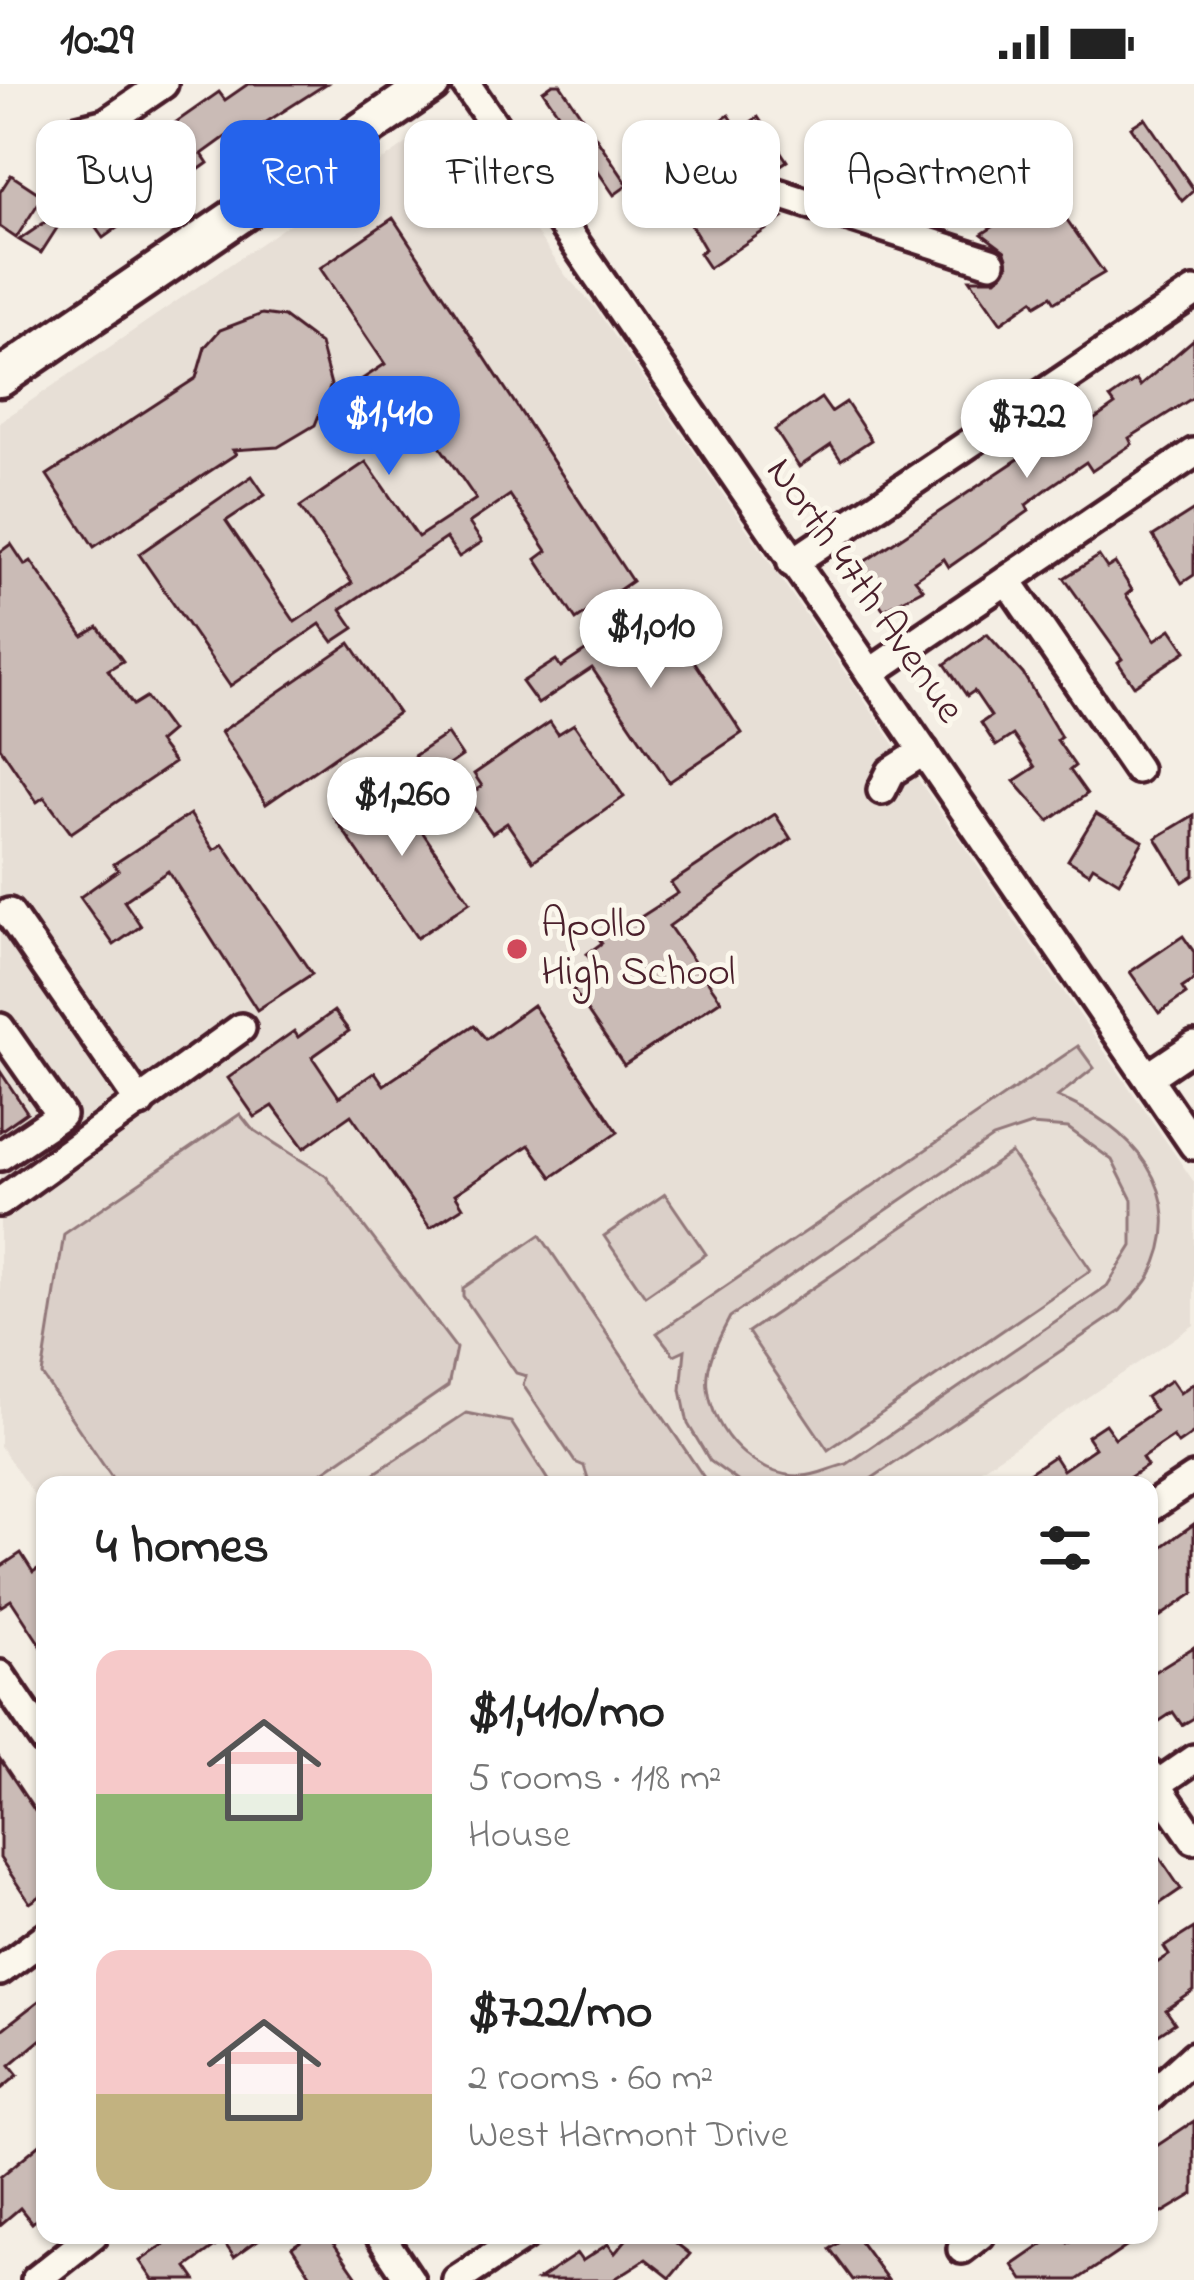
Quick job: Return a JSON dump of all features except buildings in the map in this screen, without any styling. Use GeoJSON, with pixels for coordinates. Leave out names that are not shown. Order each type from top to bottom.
{"type":"FeatureCollection","features":[{"type":"Feature","properties":{"kind":"main road"},"geometry":{"type":"LineString","coordinates":[[0,378],[431,84]]}},
{"type":"Feature","properties":{"kind":"street"},"geometry":{"type":"LineString","coordinates":[[110,120],[163,84]]}},
{"type":"Feature","properties":{"kind":"street","name":"North 47th Avenue"},"geometry":{"type":"LineString","coordinates":[[466,84],[1194,1145]]}},
{"type":"Feature","properties":{"kind":"street"},"geometry":{"type":"LineString","coordinates":[[780,194],[991,262]]}},
{"type":"Feature","properties":{"kind":"street"},"geometry":{"type":"LineString","coordinates":[[792,562],[1194,292]]}},
{"type":"Feature","properties":{"kind":"street"},"geometry":{"type":"LineString","coordinates":[[870,673],[1194,453]]}},
{"type":"Feature","properties":{"kind":"street"},"geometry":{"type":"LineString","coordinates":[[1007,580],[1137,769]]}},
{"type":"Feature","properties":{"kind":"street"},"geometry":{"type":"LineString","coordinates":[[882,790],[891,772],[924,751]]}},
{"type":"Feature","properties":{"kind":"street"},"geometry":{"type":"LineString","coordinates":[[9,913],[140,1103]]}},
{"type":"Feature","properties":{"kind":"street"},"geometry":{"type":"LineString","coordinates":[[0,1028],[81,1146]]}},
{"type":"Feature","properties":{"kind":"street"},"geometry":{"type":"LineString","coordinates":[[0,1202],[241,1028]]}},
{"type":"Feature","properties":{"kind":"street"},"geometry":{"type":"LineString","coordinates":[[1148,1077],[1194,1046]]}},
{"type":"Feature","properties":{"kind":"street"},"geometry":{"type":"LineString","coordinates":[[0,1156],[61,1115]]}},
{"type":"Feature","properties":{"kind":"street"},"geometry":{"type":"LineString","coordinates":[[1158,1502],[1194,1478]]}},
{"type":"Feature","properties":{"kind":"street"},"geometry":{"type":"LineString","coordinates":[[0,1675],[36,1728]]}},
{"type":"Feature","properties":{"kind":"street"},"geometry":{"type":"LineString","coordinates":[[1158,1780],[1194,1759]]}},
{"type":"Feature","properties":{"kind":"street"},"geometry":{"type":"LineString","coordinates":[[1158,1791],[1194,1839]]}},
{"type":"Feature","properties":{"kind":"street"},"geometry":{"type":"LineString","coordinates":[[0,1971],[36,1944]]}},
{"type":"Feature","properties":{"kind":"street"},"geometry":{"type":"LineString","coordinates":[[1158,2090],[1194,2056]]}},
{"type":"Feature","properties":{"kind":"street"},"geometry":{"type":"LineString","coordinates":[[36,2280],[82,2244]]}},
{"type":"Feature","properties":{"kind":"street"},"geometry":{"type":"LineString","coordinates":[[386,2244],[410,2280]]}},
{"type":"Feature","properties":{"kind":"street"},"geometry":{"type":"LineString","coordinates":[[458,2280],[512,2244]]}},
{"type":"Feature","properties":{"kind":"shaded area","name":"Apollo High School"},"geometry":{"type":"Polygon","coordinates":[[[404,145],[404,228],[533,228],[566,276],[594,306],[1194,1182],[1194,1325],[971,1476],[36,1476],[36,1498],[0,1446],[0,422],[283,228],[380,228],[380,162],[404,145]]]}},
{"type":"Feature","properties":{"kind":"shaded area"},"geometry":{"type":"Polygon","coordinates":[[[1078,1046],[1094,1068],[1057,1097],[1108,1125],[1130,1144],[1159,1190],[1162,1246],[1147,1280],[1120,1311],[875,1476],[807,1476],[731,1476],[710,1461],[688,1424],[681,1390],[685,1350],[674,1355],[657,1333],[1078,1046]],[[1031,1125],[992,1138],[730,1317],[711,1360],[708,1388],[712,1405],[739,1449],[784,1474],[807,1476],[847,1464],[1107,1286],[1132,1246],[1132,1200],[1112,1160],[1068,1128],[1031,1125]]]}},
{"type":"Feature","properties":{"kind":"shaded area"},"geometry":{"type":"Polygon","coordinates":[[[240,1114],[251,1128],[326,1176],[456,1348],[448,1386],[317,1476],[111,1476],[42,1375],[64,1234],[240,1114]]]}},
{"type":"Feature","properties":{"kind":"shaded area"},"geometry":{"type":"Polygon","coordinates":[[[1011,1153],[1091,1270],[828,1450],[748,1332],[1011,1153]]]}},
{"type":"Feature","properties":{"kind":"shaded area"},"geometry":{"type":"Polygon","coordinates":[[[665,1194],[706,1254],[645,1296],[604,1236],[665,1194]]]}},
{"type":"Feature","properties":{"kind":"shaded area"},"geometry":{"type":"Polygon","coordinates":[[[540,1235],[703,1476],[587,1476],[523,1385],[526,1376],[516,1373],[463,1296],[463,1288],[540,1235]]]}},
{"type":"Feature","properties":{"kind":"shaded area"},"geometry":{"type":"Polygon","coordinates":[[[466,1413],[511,1422],[545,1476],[371,1476],[466,1413]]]}},
{"type":"Feature","properties":{"kind":"place","name":"Apollo High School"},"geometry":{"type":"Point","coordinates":[517,949]}}]}
